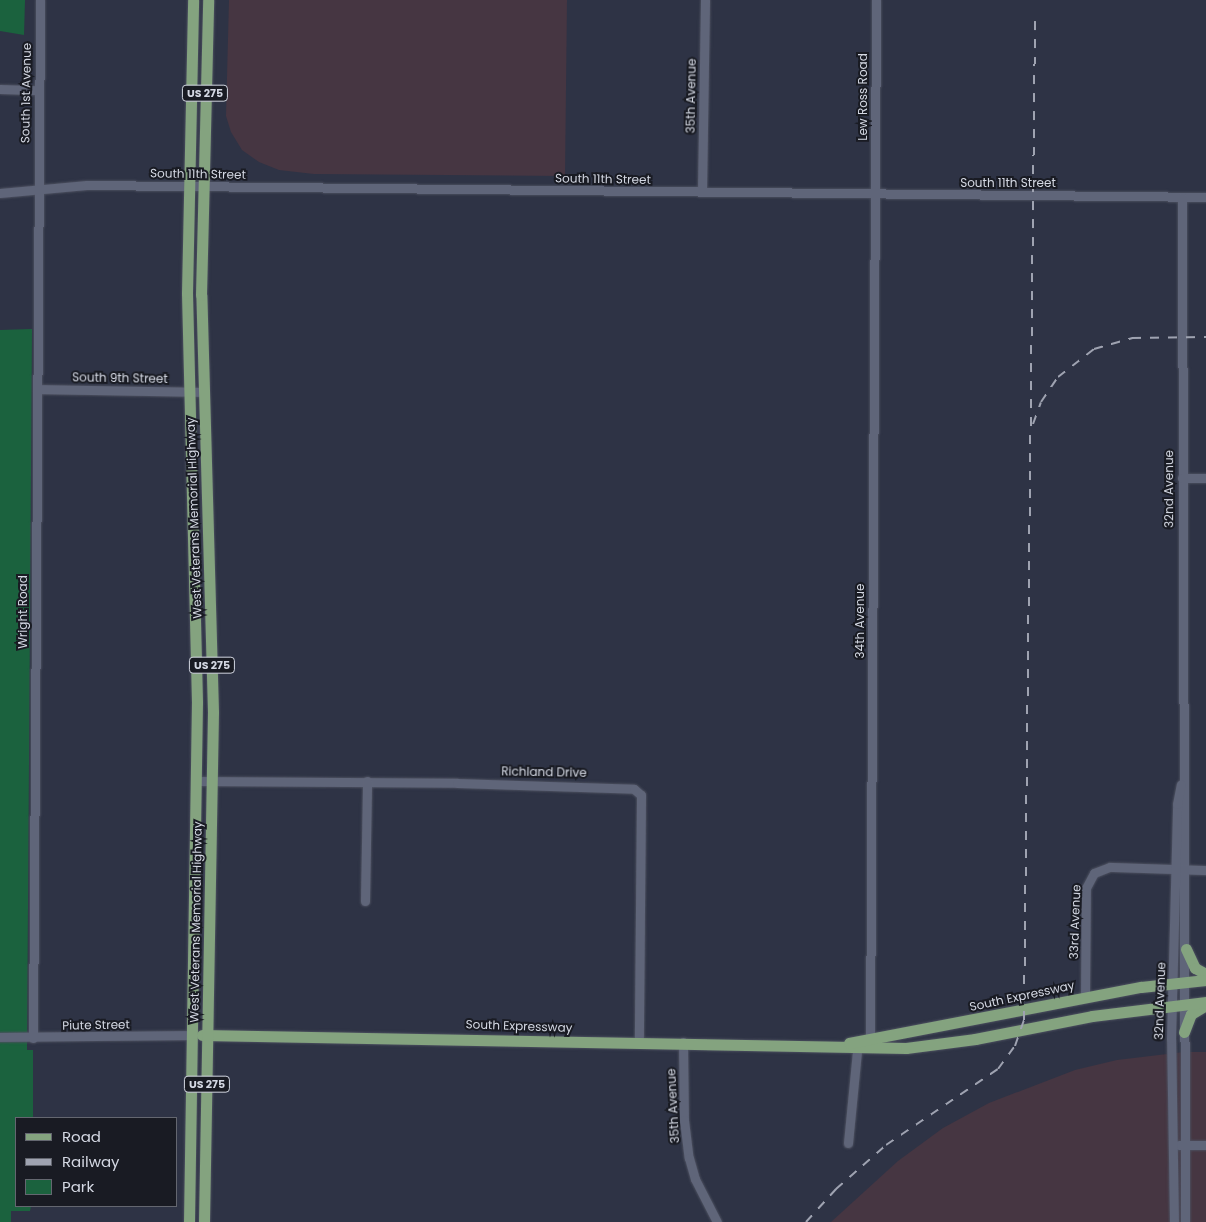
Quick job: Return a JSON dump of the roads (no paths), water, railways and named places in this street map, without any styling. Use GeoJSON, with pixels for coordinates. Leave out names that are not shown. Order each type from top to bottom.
{"type":"FeatureCollection","features":[{"type":"Feature","properties":{"kind":"main road","name":"West Veterans Memorial Highway"},"geometry":{"type":"LineString","coordinates":[[193,0],[188,186],[189,391],[197,623],[193,1035]]}},
{"type":"Feature","properties":{"kind":"main road","name":"West Veterans Memorial Highway"},"geometry":{"type":"LineString","coordinates":[[208,0],[203,186],[202,392],[212,623],[212,780],[208,1035]]}},
{"type":"Feature","properties":{"kind":"main road"},"geometry":{"type":"LineString","coordinates":[[1186,949],[1195,968],[1206,974]]}},
{"type":"Feature","properties":{"kind":"main road","name":"South Expressway"},"geometry":{"type":"LineString","coordinates":[[193,1035],[858,1044],[1085,997],[1206,980]]}},
{"type":"Feature","properties":{"kind":"main road","name":"South Expressway"},"geometry":{"type":"LineString","coordinates":[[870,1043],[906,1048],[975,1039],[1092,1016],[1185,1003],[1206,1003]]}},
{"type":"Feature","properties":{"kind":"main road"},"geometry":{"type":"LineString","coordinates":[[1184,1032],[1191,1014],[1206,1003]]}},
{"type":"Feature","properties":{"kind":"main road","name":"US 275"},"geometry":{"type":"LineString","coordinates":[[189,1222],[193,1035]]}},
{"type":"Feature","properties":{"kind":"main road","name":"US 275"},"geometry":{"type":"LineString","coordinates":[[204,1222],[208,1035]]}},
{"type":"Feature","properties":{"kind":"street","name":"South 1st Avenue"},"geometry":{"type":"LineString","coordinates":[[37,187],[40,0]]}},
{"type":"Feature","properties":{"kind":"street","name":"35th Avenue"},"geometry":{"type":"LineString","coordinates":[[702,192],[705,0]]}},
{"type":"Feature","properties":{"kind":"street","name":"Lew Ross Road"},"geometry":{"type":"LineString","coordinates":[[875,195],[876,0]]}},
{"type":"Feature","properties":{"kind":"street"},"geometry":{"type":"LineString","coordinates":[[0,89],[38,90]]}},
{"type":"Feature","properties":{"kind":"street","name":"South 11th Street"},"geometry":{"type":"LineString","coordinates":[[0,193],[37,187],[203,186],[875,195],[1206,197]]}},
{"type":"Feature","properties":{"kind":"street","name":"Wright Road"},"geometry":{"type":"LineString","coordinates":[[33,1038],[37,187]]}},
{"type":"Feature","properties":{"kind":"street","name":"34th Avenue"},"geometry":{"type":"LineString","coordinates":[[870,1043],[875,195]]}},
{"type":"Feature","properties":{"kind":"street","name":"32nd Avenue"},"geometry":{"type":"LineString","coordinates":[[1182,197],[1182,781],[1186,809],[1185,1222]]}},
{"type":"Feature","properties":{"kind":"street","name":"South 9th Street"},"geometry":{"type":"LineString","coordinates":[[37,389],[202,392]]}},
{"type":"Feature","properties":{"kind":"street"},"geometry":{"type":"LineString","coordinates":[[1182,478],[1206,478]]}},
{"type":"Feature","properties":{"kind":"street","name":"Richland Drive"},"geometry":{"type":"LineString","coordinates":[[196,781],[603,786],[638,791],[640,795],[639,1042]]}},
{"type":"Feature","properties":{"kind":"street","name":"32nd Avenue"},"geometry":{"type":"LineString","coordinates":[[1174,1222],[1172,1005],[1177,798],[1182,781]]}},
{"type":"Feature","properties":{"kind":"street"},"geometry":{"type":"LineString","coordinates":[[365,901],[367,782]]}},
{"type":"Feature","properties":{"kind":"street","name":"33rd Avenue"},"geometry":{"type":"LineString","coordinates":[[1085,997],[1086,888],[1090,878],[1098,870],[1110,867],[1175,870]]}},
{"type":"Feature","properties":{"kind":"street"},"geometry":{"type":"LineString","coordinates":[[1175,870],[1206,870]]}},
{"type":"Feature","properties":{"kind":"street","name":"Piute Street"},"geometry":{"type":"LineString","coordinates":[[0,1037],[193,1035]]}},
{"type":"Feature","properties":{"kind":"street","name":"35th Avenue"},"geometry":{"type":"LineString","coordinates":[[683,1042],[684,1120],[689,1158],[702,1194],[717,1222]]}},
{"type":"Feature","properties":{"kind":"street"},"geometry":{"type":"LineString","coordinates":[[848,1143],[858,1044]]}},
{"type":"Feature","properties":{"kind":"street"},"geometry":{"type":"LineString","coordinates":[[1174,1145],[1206,1145]]}},
{"type":"Feature","properties":{"kind":"railway"},"geometry":{"type":"LineString","coordinates":[[806,1222],[836,1189],[886,1145],[998,1069],[1015,1046],[1024,1020],[1035,15]]}},
{"type":"Feature","properties":{"kind":"railway"},"geometry":{"type":"LineString","coordinates":[[1033,424],[1041,402],[1058,377],[1094,349],[1132,338],[1206,337]]}}]}
